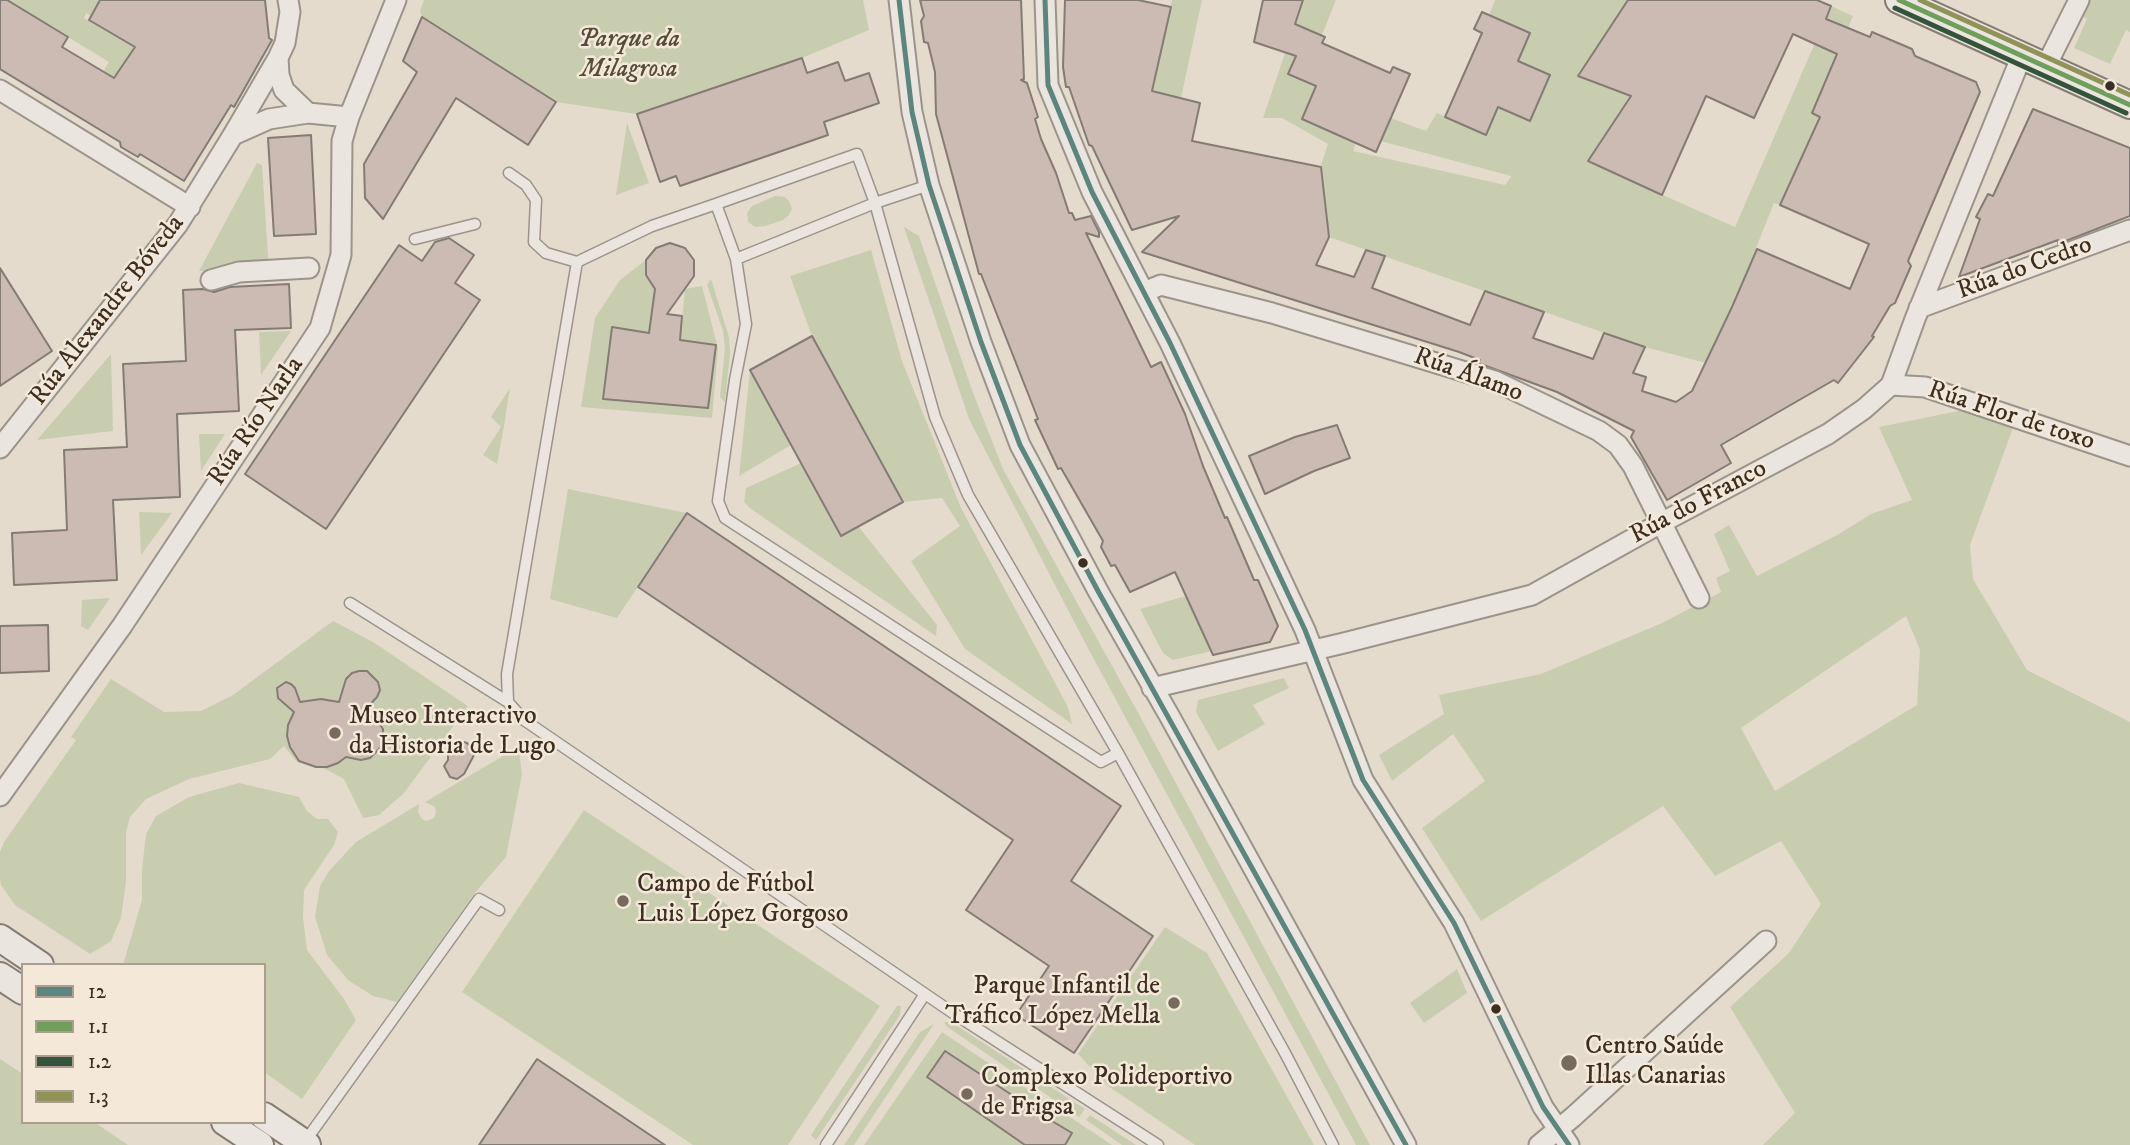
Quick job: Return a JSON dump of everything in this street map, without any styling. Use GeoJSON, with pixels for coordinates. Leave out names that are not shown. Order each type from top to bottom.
{"type":"FeatureCollection","features":[{"type":"Feature","properties":{"kind":"street","name":"Rúa Alexandre Bóveda"},"geometry":{"type":"LineString","coordinates":[[0,449],[190,207],[278,58],[285,43],[290,12],[288,0]]}},
{"type":"Feature","properties":{"kind":"street","name":"Rúa Río Narla"},"geometry":{"type":"LineString","coordinates":[[0,796],[122,626],[320,328],[341,255],[342,141],[396,0]]}},
{"type":"Feature","properties":{"kind":"street"},"geometry":{"type":"LineString","coordinates":[[899,0],[912,112],[929,185],[981,342],[1020,445],[1406,1145]]}},
{"type":"Feature","properties":{"kind":"street"},"geometry":{"type":"LineString","coordinates":[[1045,0],[1048,85],[1092,192],[1144,292],[1313,650],[1363,780],[1454,923],[1543,1107],[1563,1138]]}},
{"type":"Feature","properties":{"kind":"street"},"geometry":{"type":"LineString","coordinates":[[1899,0],[2130,105]]}},
{"type":"Feature","properties":{"kind":"street"},"geometry":{"type":"LineString","coordinates":[[2045,68],[2079,0]]}},
{"type":"Feature","properties":{"kind":"street"},"geometry":{"type":"LineString","coordinates":[[1892,385],[1919,308],[2022,55]]}},
{"type":"Feature","properties":{"kind":"street"},"geometry":{"type":"LineString","coordinates":[[278,58],[279,75],[284,90],[308,113]]}},
{"type":"Feature","properties":{"kind":"street"},"geometry":{"type":"LineString","coordinates":[[0,90],[190,207]]}},
{"type":"Feature","properties":{"kind":"street"},"geometry":{"type":"LineString","coordinates":[[233,135],[268,119],[308,113],[349,117]]}},
{"type":"Feature","properties":{"kind":"street","name":"Rúa do Cedro"},"geometry":{"type":"LineString","coordinates":[[1919,308],[2130,230]]}},
{"type":"Feature","properties":{"kind":"street"},"geometry":{"type":"LineString","coordinates":[[211,280],[239,272],[309,268]]}},
{"type":"Feature","properties":{"kind":"street","name":"Rúa Álamo"},"geometry":{"type":"LineString","coordinates":[[1144,292],[1161,285],[1198,294],[1272,313],[1495,381],[1599,431],[1618,445],[1633,466],[1699,598]]}},
{"type":"Feature","properties":{"kind":"street","name":"Rúa do Franco"},"geometry":{"type":"LineString","coordinates":[[1152,688],[1532,595],[1828,434],[1892,385]]}},
{"type":"Feature","properties":{"kind":"street","name":"Rúa Flor de toxo"},"geometry":{"type":"LineString","coordinates":[[1892,385],[1925,387],[2130,456]]}},
{"type":"Feature","properties":{"kind":"street"},"geometry":{"type":"LineString","coordinates":[[0,938],[37,963]]}},
{"type":"Feature","properties":{"kind":"street"},"geometry":{"type":"LineString","coordinates":[[1539,1145],[1563,1138],[1766,941]]}},
{"type":"Feature","properties":{"kind":"street"},"geometry":{"type":"LineString","coordinates":[[0,976],[21,990]]}},
{"type":"Feature","properties":{"kind":"street"},"geometry":{"type":"LineString","coordinates":[[266,1117],[304,1144]]}},
{"type":"Feature","properties":{"kind":"street"},"geometry":{"type":"LineString","coordinates":[[228,1124],[260,1145]]}},
{"type":"Feature","properties":{"kind":"lane"},"geometry":{"type":"LineString","coordinates":[[509,173],[526,186],[536,200],[534,242],[546,254],[577,262],[652,226],[857,154],[875,203],[934,417],[968,495],[1118,753],[1285,1053],[1333,1145]]}},
{"type":"Feature","properties":{"kind":"lane"},"geometry":{"type":"LineString","coordinates":[[736,259],[875,203],[929,185]]}},
{"type":"Feature","properties":{"kind":"lane"},"geometry":{"type":"LineString","coordinates":[[716,204],[736,259],[746,324],[718,501],[725,518],[1101,762],[1118,753]]}},
{"type":"Feature","properties":{"kind":"lane"},"geometry":{"type":"LineString","coordinates":[[415,239],[475,224]]}},
{"type":"Feature","properties":{"kind":"lane"},"geometry":{"type":"LineString","coordinates":[[508,702],[507,674],[577,262]]}},
{"type":"Feature","properties":{"kind":"lane"},"geometry":{"type":"LineString","coordinates":[[351,603],[508,702],[524,720],[925,994],[1158,1145]]}},
{"type":"Feature","properties":{"kind":"lane"},"geometry":{"type":"LineString","coordinates":[[304,1144],[479,899],[499,911]]}},
{"type":"Feature","properties":{"kind":"lane"},"geometry":{"type":"LineString","coordinates":[[826,1145],[925,994]]}},
{"type":"Feature","properties":{"kind":"green space"},"geometry":{"type":"Polygon","coordinates":[[[7,0],[100,0],[91,16],[86,13],[84,18],[135,47],[120,69],[174,100],[95,86],[109,62],[7,0]]]}},
{"type":"Feature","properties":{"kind":"green space","name":"Parque da Milagrosa"},"geometry":{"type":"Polygon","coordinates":[[[424,0],[863,0],[869,30],[802,58],[637,114],[556,102],[422,17],[420,11],[424,0]]]}},
{"type":"Feature","properties":{"kind":"green space"},"geometry":{"type":"Polygon","coordinates":[[[1172,0],[1202,0],[1181,98],[1152,91],[1172,0]]]}},
{"type":"Feature","properties":{"kind":"green space"},"geometry":{"type":"Polygon","coordinates":[[[1303,0],[1336,0],[1322,35],[1308,30],[1325,84],[1315,106],[1308,104],[1302,119],[1347,139],[1374,112],[1426,131],[1437,113],[1486,135],[1492,98],[1517,109],[1515,115],[1528,120],[1550,75],[1536,68],[1533,74],[1508,63],[1523,50],[1530,34],[1489,15],[1495,0],[1631,0],[1578,75],[1631,96],[1588,162],[1735,227],[1831,6],[1853,16],[1812,112],[1820,117],[1780,205],[1774,203],[1734,303],[1706,363],[1645,347],[1329,237],[1321,165],[1328,144],[1282,118],[1263,118],[1303,0]],[[1358,135],[1353,151],[1505,185],[1511,176],[1358,135]]]}},
{"type":"Feature","properties":{"kind":"green space"},"geometry":{"type":"Polygon","coordinates":[[[2086,0],[2130,0],[2130,32],[2126,30],[2110,64],[2074,48],[2087,19],[2079,15],[2086,0]]]}},
{"type":"Feature","properties":{"kind":"green space"},"geometry":{"type":"Polygon","coordinates":[[[627,123],[649,183],[616,195],[627,123]]]}},
{"type":"Feature","properties":{"kind":"green space"},"geometry":{"type":"Polygon","coordinates":[[[257,163],[262,165],[269,269],[199,271],[257,163]]]}},
{"type":"Feature","properties":{"kind":"green space"},"geometry":{"type":"Polygon","coordinates":[[[775,196],[785,197],[789,201],[792,209],[788,216],[765,226],[755,227],[748,222],[747,213],[752,206],[775,196]]]}},
{"type":"Feature","properties":{"kind":"green space"},"geometry":{"type":"Polygon","coordinates":[[[904,227],[919,236],[972,390],[1003,469],[1141,718],[1370,1145],[1356,1145],[1082,637],[969,419],[904,227]]]}},
{"type":"Feature","properties":{"kind":"green space"},"geometry":{"type":"Polygon","coordinates":[[[871,250],[902,361],[961,508],[1068,707],[1072,724],[965,649],[911,561],[960,526],[942,498],[903,502],[812,336],[790,276],[871,250]]]}},
{"type":"Feature","properties":{"kind":"green space"},"geometry":{"type":"Polygon","coordinates":[[[646,260],[646,275],[654,288],[663,291],[661,313],[652,313],[649,333],[612,327],[603,399],[708,407],[716,345],[680,340],[685,289],[702,286],[718,348],[712,418],[581,407],[595,318],[620,280],[646,260]]]}},
{"type":"Feature","properties":{"kind":"green space"},"geometry":{"type":"Polygon","coordinates":[[[711,279],[729,337],[725,402],[720,397],[725,348],[723,331],[707,285],[711,279]]]}},
{"type":"Feature","properties":{"kind":"green space"},"geometry":{"type":"Polygon","coordinates":[[[291,331],[261,375],[259,332],[291,331]]]}},
{"type":"Feature","properties":{"kind":"green space"},"geometry":{"type":"Polygon","coordinates":[[[111,354],[113,431],[37,440],[111,354]]]}},
{"type":"Feature","properties":{"kind":"green space"},"geometry":{"type":"Polygon","coordinates":[[[750,370],[791,445],[739,476],[750,370]]]}},
{"type":"Feature","properties":{"kind":"green space"},"geometry":{"type":"Polygon","coordinates":[[[510,388],[497,464],[483,455],[501,427],[491,417],[510,388]]]}},
{"type":"Feature","properties":{"kind":"green space"},"geometry":{"type":"Polygon","coordinates":[[[1968,409],[2013,428],[1970,545],[1973,579],[2027,670],[2130,722],[2130,1145],[1763,1145],[1795,1113],[1730,1007],[1789,953],[1821,904],[1781,841],[1715,876],[1663,806],[1481,921],[1422,828],[1485,781],[1453,734],[1392,781],[1379,755],[1444,714],[1439,695],[1541,674],[1662,623],[1721,592],[1716,578],[1730,571],[1714,534],[1729,525],[1757,576],[1839,534],[1871,514],[1912,500],[1879,427],[1968,409]],[[1906,616],[1741,728],[1775,791],[1917,705],[1920,650],[1906,616]]]}},
{"type":"Feature","properties":{"kind":"green space"},"geometry":{"type":"Polygon","coordinates":[[[199,434],[225,434],[201,471],[199,434]]]}},
{"type":"Feature","properties":{"kind":"green space"},"geometry":{"type":"Polygon","coordinates":[[[801,463],[841,535],[858,526],[937,625],[936,636],[744,502],[746,488],[801,463]]]}},
{"type":"Feature","properties":{"kind":"green space"},"geometry":{"type":"Polygon","coordinates":[[[568,489],[687,513],[617,618],[550,599],[568,489]]]}},
{"type":"Feature","properties":{"kind":"green space"},"geometry":{"type":"Polygon","coordinates":[[[139,512],[172,513],[141,555],[139,512]]]}},
{"type":"Feature","properties":{"kind":"green space"},"geometry":{"type":"Polygon","coordinates":[[[1186,596],[1212,651],[1173,660],[1163,653],[1140,609],[1186,596]]]}},
{"type":"Feature","properties":{"kind":"green space"},"geometry":{"type":"Polygon","coordinates":[[[110,598],[88,630],[81,626],[82,600],[110,598]]]}},
{"type":"Feature","properties":{"kind":"green space"},"geometry":{"type":"Polygon","coordinates":[[[333,621],[373,642],[468,706],[404,793],[379,815],[363,818],[344,779],[325,769],[297,762],[284,746],[270,759],[189,779],[146,799],[130,817],[126,832],[126,882],[121,918],[111,941],[90,954],[15,905],[1,885],[0,852],[4,842],[76,740],[71,737],[111,679],[164,712],[201,711],[233,695],[333,621]]]}},
{"type":"Feature","properties":{"kind":"green space"},"geometry":{"type":"Polygon","coordinates":[[[1284,678],[1289,688],[1253,705],[1265,724],[1218,751],[1196,712],[1198,700],[1284,678]]]}},
{"type":"Feature","properties":{"kind":"green space"},"geometry":{"type":"Polygon","coordinates":[[[519,752],[522,774],[506,857],[474,894],[397,1002],[373,996],[348,980],[327,955],[315,917],[320,886],[329,871],[356,842],[419,804],[418,812],[422,819],[426,821],[434,818],[435,807],[425,802],[503,756],[519,752]]]}},
{"type":"Feature","properties":{"kind":"green space"},"geometry":{"type":"Polygon","coordinates":[[[239,783],[299,797],[307,811],[317,819],[328,819],[338,832],[334,845],[304,890],[303,917],[307,950],[344,999],[356,1020],[302,1099],[266,1073],[266,963],[124,963],[142,900],[146,834],[156,816],[189,797],[239,783]]]}},
{"type":"Feature","properties":{"kind":"green space","name":"Campo de Fútbol Luis López Gorgoso"},"geometry":{"type":"Polygon","coordinates":[[[584,810],[880,1006],[788,1145],[693,1145],[462,992],[584,810]]]}},
{"type":"Feature","properties":{"kind":"green space","name":"Parque Infantil de Tráfico López Mella"},"geometry":{"type":"Polygon","coordinates":[[[1165,927],[1207,953],[1314,1145],[1195,1145],[1108,1086],[1078,1054],[1165,927]]]}},
{"type":"Feature","properties":{"kind":"green space"},"geometry":{"type":"Polygon","coordinates":[[[1457,969],[1467,993],[1424,1023],[1410,1003],[1457,969]]]}},
{"type":"Feature","properties":{"kind":"green space"},"geometry":{"type":"Polygon","coordinates":[[[897,1006],[901,1006],[900,1015],[816,1140],[811,1135],[897,1006]]]}},
{"type":"Feature","properties":{"kind":"green space"},"geometry":{"type":"Polygon","coordinates":[[[944,1022],[951,1022],[1085,1109],[1079,1117],[946,1026],[944,1022]]]}},
{"type":"Feature","properties":{"kind":"green space"},"geometry":{"type":"Polygon","coordinates":[[[934,1024],[854,1145],[844,1145],[920,1032],[934,1024]]]}},
{"type":"Feature","properties":{"kind":"green space","name":"Complexo Polideportivo de Frigsa"},"geometry":{"type":"Polygon","coordinates":[[[942,1032],[1112,1145],[864,1145],[942,1032]]]}},
{"type":"Feature","properties":{"kind":"green space"},"geometry":{"type":"Polygon","coordinates":[[[0,1059],[21,1073],[21,1124],[97,1124],[128,1145],[0,1145],[0,1059]]]}},
{"type":"Feature","properties":{"kind":"green space"},"geometry":{"type":"Polygon","coordinates":[[[1090,1115],[1136,1145],[1122,1145],[1086,1120],[1090,1115]]]}},
{"type":"Feature","properties":{"kind":"building"},"geometry":{"type":"Polygon","coordinates":[[[0,0],[7,0],[68,37],[62,47],[114,78],[135,47],[89,20],[100,0],[265,0],[269,38],[272,40],[234,107],[231,105],[184,181],[140,154],[138,157],[121,147],[120,142],[0,69],[0,0]]]}},
{"type":"Feature","properties":{"kind":"building"},"geometry":{"type":"Polygon","coordinates":[[[920,0],[1021,0],[1024,79],[1021,80],[1027,83],[1038,117],[1035,119],[1041,139],[1069,213],[1072,213],[1075,220],[1091,216],[1099,237],[1086,233],[1151,367],[1161,362],[1185,414],[1225,518],[1227,517],[1254,580],[1258,580],[1278,626],[1270,642],[1213,655],[1175,572],[1130,592],[1115,565],[1111,566],[1101,547],[1103,541],[1061,468],[1058,469],[1035,420],[1038,419],[979,274],[936,114],[935,72],[928,43],[924,42],[921,21],[924,16],[920,0]]]}},
{"type":"Feature","properties":{"kind":"building"},"geometry":{"type":"Polygon","coordinates":[[[1065,0],[1138,0],[1171,7],[1152,91],[1200,103],[1192,141],[1321,167],[1329,237],[1316,265],[1354,277],[1366,250],[1385,256],[1372,288],[1470,325],[1485,291],[1544,312],[1533,338],[1593,359],[1604,333],[1645,347],[1633,373],[1646,377],[1642,391],[1676,402],[1692,391],[1757,249],[1850,289],[1869,244],[1780,205],[1820,117],[1812,113],[1837,54],[1793,34],[1754,118],[1706,96],[1662,195],[1588,161],[1631,96],[1578,76],[1628,0],[1817,0],[1831,6],[1826,19],[1870,37],[1872,32],[1912,49],[1915,56],[1976,82],[1980,92],[1908,261],[1911,266],[1895,303],[1890,306],[1872,336],[1874,337],[1838,383],[1834,380],[1721,445],[1731,463],[1667,500],[1631,437],[1634,431],[1557,392],[1478,363],[1480,360],[1459,352],[1142,252],[1179,216],[1132,230],[1092,146],[1089,145],[1069,87],[1066,87],[1063,67],[1065,0]]]}},
{"type":"Feature","properties":{"kind":"building"},"geometry":{"type":"Polygon","coordinates":[[[1263,0],[1303,0],[1295,24],[1325,37],[1322,43],[1390,73],[1393,67],[1410,74],[1376,152],[1302,119],[1316,86],[1288,74],[1296,56],[1254,42],[1263,0]]]}},
{"type":"Feature","properties":{"kind":"building"},"geometry":{"type":"Polygon","coordinates":[[[1482,12],[1530,33],[1518,61],[1550,75],[1530,121],[1498,107],[1486,135],[1445,117],[1482,33],[1474,29],[1482,12]]]}},
{"type":"Feature","properties":{"kind":"building"},"geometry":{"type":"Polygon","coordinates":[[[422,17],[556,102],[528,145],[456,98],[383,219],[365,198],[364,164],[417,72],[403,61],[422,17]]]}},
{"type":"Feature","properties":{"kind":"building"},"geometry":{"type":"Polygon","coordinates":[[[802,58],[807,73],[838,62],[845,81],[869,73],[879,103],[824,122],[828,135],[680,186],[676,176],[660,182],[637,114],[802,58]]]}},
{"type":"Feature","properties":{"kind":"building"},"geometry":{"type":"Polygon","coordinates":[[[2033,109],[2130,148],[2130,216],[2058,244],[2058,240],[1959,277],[1980,219],[1976,217],[1988,194],[1993,196],[2033,109]]]}},
{"type":"Feature","properties":{"kind":"building"},"geometry":{"type":"Polygon","coordinates":[[[311,135],[316,234],[274,236],[268,138],[311,135]]]}},
{"type":"Feature","properties":{"kind":"building"},"geometry":{"type":"Polygon","coordinates":[[[449,238],[474,255],[455,283],[480,300],[326,529],[245,474],[399,245],[422,261],[435,242],[449,238]]]}},
{"type":"Feature","properties":{"kind":"building"},"geometry":{"type":"Polygon","coordinates":[[[670,243],[685,248],[694,260],[694,276],[667,314],[682,316],[680,340],[716,345],[708,408],[603,399],[612,327],[649,333],[655,289],[646,275],[646,260],[656,248],[670,243]]]}},
{"type":"Feature","properties":{"kind":"building"},"geometry":{"type":"Polygon","coordinates":[[[0,268],[52,351],[0,386],[0,268]]]}},
{"type":"Feature","properties":{"kind":"building"},"geometry":{"type":"Polygon","coordinates":[[[289,284],[291,328],[235,330],[239,411],[177,414],[180,497],[113,500],[117,580],[14,585],[12,533],[67,530],[64,450],[127,447],[123,364],[186,361],[183,290],[203,289],[214,292],[230,287],[289,284]]]}},
{"type":"Feature","properties":{"kind":"building"},"geometry":{"type":"Polygon","coordinates":[[[812,336],[903,502],[841,536],[750,370],[812,336]]]}},
{"type":"Feature","properties":{"kind":"building"},"geometry":{"type":"Polygon","coordinates":[[[1337,425],[1350,458],[1265,494],[1249,456],[1295,437],[1337,425]]]}},
{"type":"Feature","properties":{"kind":"building"},"geometry":{"type":"Polygon","coordinates":[[[687,513],[1121,806],[1071,881],[1153,936],[1074,1053],[1016,1015],[1049,966],[966,910],[1013,840],[638,587],[687,513]]]}},
{"type":"Feature","properties":{"kind":"building"},"geometry":{"type":"Polygon","coordinates":[[[48,625],[49,671],[0,673],[0,626],[48,625]]]}},
{"type":"Feature","properties":{"kind":"building","name":"Museo Interactivo da Historia de Lugo"},"geometry":{"type":"Polygon","coordinates":[[[359,671],[367,671],[378,682],[380,690],[377,697],[364,711],[383,729],[382,746],[370,758],[361,760],[346,757],[327,767],[316,767],[299,761],[287,736],[288,725],[294,712],[278,698],[277,688],[286,682],[291,684],[300,702],[321,699],[339,702],[346,679],[359,671]]]}},
{"type":"Feature","properties":{"kind":"building"},"geometry":{"type":"Polygon","coordinates":[[[460,741],[472,748],[474,755],[464,774],[457,779],[450,777],[444,766],[448,760],[448,748],[460,741]]]}},
{"type":"Feature","properties":{"kind":"building"},"geometry":{"type":"Polygon","coordinates":[[[945,1051],[1072,1133],[1065,1145],[1025,1145],[927,1077],[945,1051]]]}},
{"type":"Feature","properties":{"kind":"building"},"geometry":{"type":"Polygon","coordinates":[[[537,1059],[665,1145],[479,1145],[537,1059]]]}},
{"type":"Feature","properties":{"kind":"transit line","name":"12"},"geometry":{"type":"LineString","coordinates":[[899,0],[912,112],[929,185],[981,342],[1020,445],[1098,591],[1406,1145]]}},
{"type":"Feature","properties":{"kind":"transit line","name":"12"},"geometry":{"type":"LineString","coordinates":[[1045,0],[1048,85],[1092,192],[1170,343],[1305,630],[1363,780],[1454,923],[1543,1107],[1569,1145]]}},
{"type":"Feature","properties":{"kind":"transit line","name":"1.1"},"geometry":{"type":"LineString","coordinates":[[1899,0],[2130,105]]}},
{"type":"Feature","properties":{"kind":"transit line","name":"1.3"},"geometry":{"type":"LineString","coordinates":[[1920,0],[2130,95]]}},
{"type":"Feature","properties":{"kind":"transit line","name":"1.2"},"geometry":{"type":"LineString","coordinates":[[1895,8],[2126,113]]}},
{"type":"Feature","properties":{"kind":"place","name":"Museo Interactivo da Historia de Lugo"},"geometry":{"type":"Point","coordinates":[335,733]}},
{"type":"Feature","properties":{"kind":"place","name":"Campo de Fútbol Luis López Gorgoso"},"geometry":{"type":"Point","coordinates":[623,901]}},
{"type":"Feature","properties":{"kind":"place","name":"Parque Infantil de Tráfico López Mella"},"geometry":{"type":"Point","coordinates":[1174,1003]}},
{"type":"Feature","properties":{"kind":"place","name":"Centro Saúde Illas Canarias"},"geometry":{"type":"Point","coordinates":[1569,1063]}},
{"type":"Feature","properties":{"kind":"place","name":"Complexo Polideportivo de Frigsa"},"geometry":{"type":"Point","coordinates":[967,1094]}}]}
